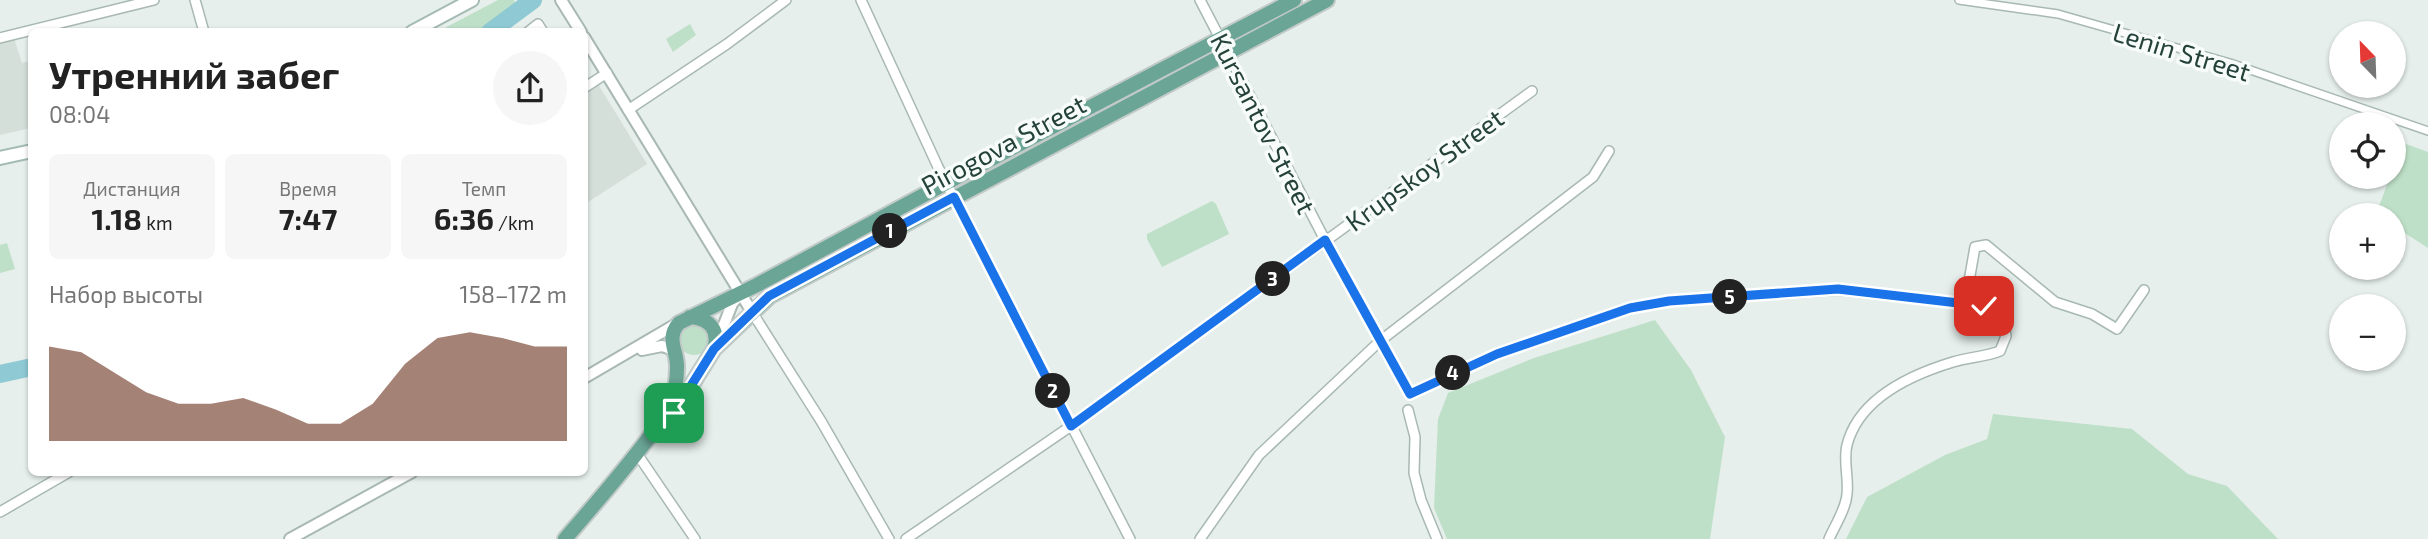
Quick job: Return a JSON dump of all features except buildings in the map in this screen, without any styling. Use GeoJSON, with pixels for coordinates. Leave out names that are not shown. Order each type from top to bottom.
{"type":"FeatureCollection","features":[{"type":"Feature","properties":{"kind":"main road"},"geometry":{"type":"LineString","coordinates":[[420,28],[472,0]]}},
{"type":"Feature","properties":{"kind":"main road","name":"Pirogova Street"},"geometry":{"type":"LineString","coordinates":[[639,456],[713,351],[769,296],[1224,47],[1294,0]]}},
{"type":"Feature","properties":{"kind":"main road","name":"Pirogova Street"},"geometry":{"type":"LineString","coordinates":[[686,319],[740,294],[946,183],[1224,47],[1327,0]]}},
{"type":"Feature","properties":{"kind":"main road"},"geometry":{"type":"LineString","coordinates":[[0,158],[28,152]]}},
{"type":"Feature","properties":{"kind":"main road"},"geometry":{"type":"LineString","coordinates":[[672,411],[676,387],[672,332],[686,319],[703,318],[712,327],[716,340],[713,351],[702,361],[689,362],[675,353]]}},
{"type":"Feature","properties":{"kind":"main road"},"geometry":{"type":"LineString","coordinates":[[565,539],[639,456]]}},
{"type":"Feature","properties":{"kind":"main road"},"geometry":{"type":"LineString","coordinates":[[573,539],[639,456]]}},
{"type":"Feature","properties":{"kind":"street"},"geometry":{"type":"LineString","coordinates":[[41,28],[155,0]]}},
{"type":"Feature","properties":{"kind":"street"},"geometry":{"type":"LineString","coordinates":[[195,0],[203,28]]}},
{"type":"Feature","properties":{"kind":"street"},"geometry":{"type":"LineString","coordinates":[[561,0],[578,28]]}},
{"type":"Feature","properties":{"kind":"street"},"geometry":{"type":"LineString","coordinates":[[628,110],[727,44],[786,0]]}},
{"type":"Feature","properties":{"kind":"street"},"geometry":{"type":"LineString","coordinates":[[861,0],[946,183],[1130,539]]}},
{"type":"Feature","properties":{"kind":"street","name":"Kursantov Street"},"geometry":{"type":"LineString","coordinates":[[1200,0],[1325,240],[1410,394],[1497,354],[1630,308],[1669,301],[1838,289],[1965,304]]}},
{"type":"Feature","properties":{"kind":"street","name":"Lenin Street"},"geometry":{"type":"LineString","coordinates":[[1959,0],[2058,14],[2230,63],[2428,131]]}},
{"type":"Feature","properties":{"kind":"street"},"geometry":{"type":"LineString","coordinates":[[0,38],[28,31]]}},
{"type":"Feature","properties":{"kind":"street"},"geometry":{"type":"LineString","coordinates":[[588,43],[740,294],[821,421],[889,539]]}},
{"type":"Feature","properties":{"kind":"street"},"geometry":{"type":"LineString","coordinates":[[588,83],[605,71]]}},
{"type":"Feature","properties":{"kind":"street","name":"Krupskoy Street"},"geometry":{"type":"LineString","coordinates":[[906,539],[1071,426],[1532,91]]}},
{"type":"Feature","properties":{"kind":"street"},"geometry":{"type":"LineString","coordinates":[[1200,539],[1259,455],[1380,341],[1593,177],[1609,150]]}},
{"type":"Feature","properties":{"kind":"street"},"geometry":{"type":"LineString","coordinates":[[1829,539],[1847,496],[1846,449],[1858,419],[1888,390],[1912,377],[1955,361],[2000,351],[2006,336],[2003,319],[1984,306],[1965,304],[1975,247],[1986,245],[2055,302],[2092,314],[2117,329],[2144,290]]}},
{"type":"Feature","properties":{"kind":"street"},"geometry":{"type":"LineString","coordinates":[[713,351],[732,304],[740,294]]}},
{"type":"Feature","properties":{"kind":"street"},"geometry":{"type":"LineString","coordinates":[[588,376],[686,319]]}},
{"type":"Feature","properties":{"kind":"street"},"geometry":{"type":"LineString","coordinates":[[620,359],[654,346],[663,346],[675,353]]}},
{"type":"Feature","properties":{"kind":"street"},"geometry":{"type":"LineString","coordinates":[[1408,410],[1415,437],[1414,473],[1421,500],[1437,539]]}},
{"type":"Feature","properties":{"kind":"street"},"geometry":{"type":"LineString","coordinates":[[639,456],[695,539]]}},
{"type":"Feature","properties":{"kind":"street"},"geometry":{"type":"LineString","coordinates":[[0,512],[62,476]]}},
{"type":"Feature","properties":{"kind":"street"},"geometry":{"type":"LineString","coordinates":[[290,539],[405,476]]}},
{"type":"Feature","properties":{"kind":"shaded area"},"geometry":{"type":"Polygon","coordinates":[[[13,35],[22,63],[28,61],[28,129],[0,135],[0,38],[13,35]]]}},
{"type":"Feature","properties":{"kind":"shaded area"},"geometry":{"type":"Polygon","coordinates":[[[598,84],[647,164],[588,202],[588,91],[598,84]]]}},
{"type":"Feature","properties":{"kind":"green space"},"geometry":{"type":"Polygon","coordinates":[[[498,0],[514,0],[516,7],[487,28],[445,28],[498,0]]]}},
{"type":"Feature","properties":{"kind":"green space"},"geometry":{"type":"Polygon","coordinates":[[[690,24],[696,35],[673,52],[666,39],[690,24]]]}},
{"type":"Feature","properties":{"kind":"green space"},"geometry":{"type":"Polygon","coordinates":[[[1214,48],[1212,55],[962,186],[955,186],[1214,48]]]}},
{"type":"Feature","properties":{"kind":"green space"},"geometry":{"type":"Polygon","coordinates":[[[2406,144],[2428,152],[2428,248],[2406,234],[2406,203],[2380,203],[2385,189],[2406,189],[2406,144]]]}},
{"type":"Feature","properties":{"kind":"green space"},"geometry":{"type":"Polygon","coordinates":[[[944,188],[946,194],[943,197],[786,277],[944,188]]]}},
{"type":"Feature","properties":{"kind":"green space"},"geometry":{"type":"Polygon","coordinates":[[[1212,201],[1216,204],[1229,234],[1162,267],[1147,234],[1212,201]]]}},
{"type":"Feature","properties":{"kind":"green space"},"geometry":{"type":"Polygon","coordinates":[[[7,243],[15,269],[0,273],[0,245],[7,243]]]}},
{"type":"Feature","properties":{"kind":"green space"},"geometry":{"type":"Polygon","coordinates":[[[1655,320],[1691,370],[1725,437],[1710,539],[1447,539],[1434,508],[1438,419],[1448,393],[1534,358],[1655,320]]]}},
{"type":"Feature","properties":{"kind":"green space"},"geometry":{"type":"Polygon","coordinates":[[[694,323],[705,328],[710,339],[705,350],[694,355],[683,350],[678,339],[683,328],[694,323]]]}},
{"type":"Feature","properties":{"kind":"green space"},"geometry":{"type":"Polygon","coordinates":[[[1993,414],[2132,429],[2188,474],[2227,486],[2278,539],[1846,539],[1867,497],[1945,455],[1987,439],[1993,414]]]}},
{"type":"Feature","properties":{"kind":"waterway"},"geometry":{"type":"LineString","coordinates":[[495,28],[533,0]]}},
{"type":"Feature","properties":{"kind":"waterway"},"geometry":{"type":"LineString","coordinates":[[0,374],[28,368]]}},
{"type":"Feature","properties":{"kind":"route"},"geometry":{"type":"LineString","coordinates":[[674,413],[714,349],[769,296],[954,197],[1071,426],[1325,240],[1410,394],[1497,354],[1630,308],[1669,301],[1838,289],[1984,306]]}}]}
